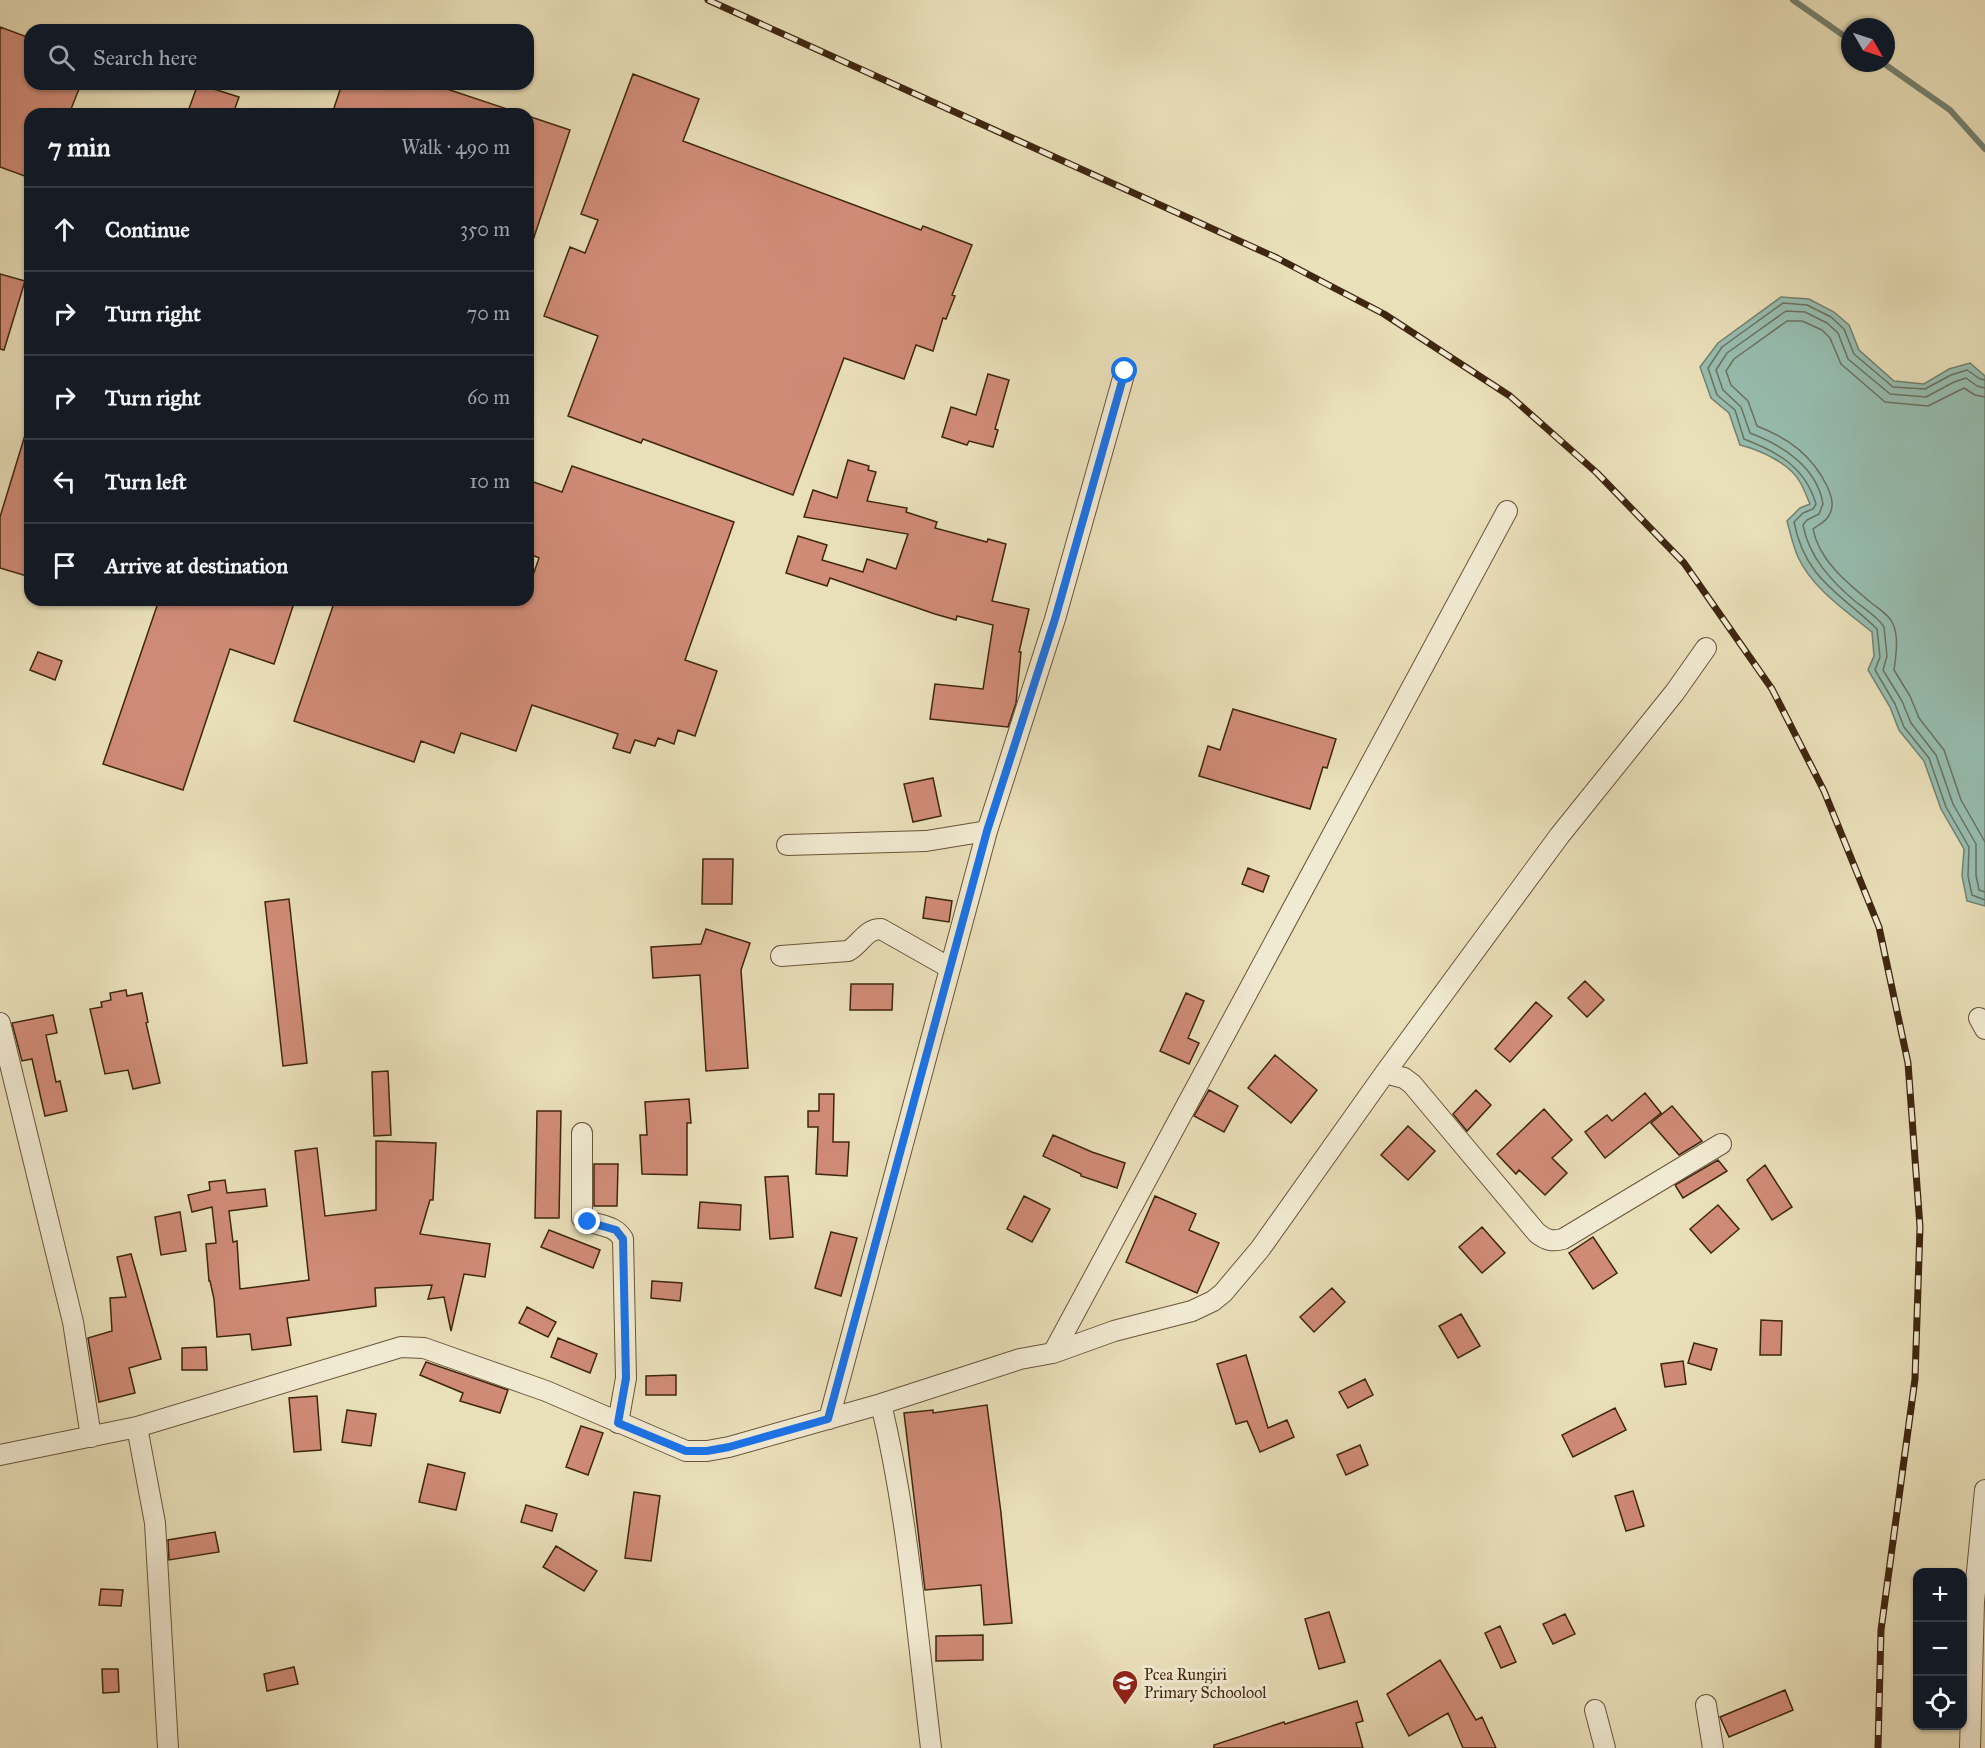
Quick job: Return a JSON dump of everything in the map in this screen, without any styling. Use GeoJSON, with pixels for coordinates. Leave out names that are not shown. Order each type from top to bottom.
{"type":"FeatureCollection","features":[{"type":"Feature","properties":{"kind":"street"},"geometry":{"type":"LineString","coordinates":[[828,1419],[987,831],[1055,619],[1125,371]]}},
{"type":"Feature","properties":{"kind":"street"},"geometry":{"type":"LineString","coordinates":[[1053,1353],[1507,511]]}},
{"type":"Feature","properties":{"kind":"street"},"geometry":{"type":"LineString","coordinates":[[0,1455],[137,1427],[401,1347],[424,1348],[546,1390],[686,1451],[707,1451],[729,1447],[881,1404],[1001,1365],[1053,1353],[1114,1331],[1192,1311],[1213,1301],[1223,1293],[1260,1249],[1385,1073],[1560,835],[1675,692],[1706,648]]}},
{"type":"Feature","properties":{"kind":"street"},"geometry":{"type":"LineString","coordinates":[[787,846],[926,841],[987,831]]}},
{"type":"Feature","properties":{"kind":"street"},"geometry":{"type":"LineString","coordinates":[[781,956],[848,951],[857,945],[868,932],[881,929],[950,968]]}},
{"type":"Feature","properties":{"kind":"street"},"geometry":{"type":"LineString","coordinates":[[0,1023],[73,1322],[91,1437]]}},
{"type":"Feature","properties":{"kind":"street"},"geometry":{"type":"LineString","coordinates":[[1385,1073],[1404,1078],[1412,1084],[1537,1233],[1553,1241],[1563,1239],[1720,1144]]}},
{"type":"Feature","properties":{"kind":"street"},"geometry":{"type":"LineString","coordinates":[[582,1132],[582,1218],[616,1230],[623,1239],[626,1378],[618,1423]]}},
{"type":"Feature","properties":{"kind":"street"},"geometry":{"type":"LineString","coordinates":[[881,1404],[890,1441],[905,1538],[932,1748]]}},
{"type":"Feature","properties":{"kind":"street"},"geometry":{"type":"LineString","coordinates":[[137,1427],[155,1522],[168,1748]]}},
{"type":"Feature","properties":{"kind":"street"},"geometry":{"type":"LineString","coordinates":[[1970,1748],[1974,1602],[1985,1490]]}},
{"type":"Feature","properties":{"kind":"street"},"geometry":{"type":"LineString","coordinates":[[1706,1705],[1713,1748]]}},
{"type":"Feature","properties":{"kind":"street"},"geometry":{"type":"LineString","coordinates":[[1595,1710],[1605,1748]]}},
{"type":"Feature","properties":{"kind":"water"},"geometry":{"type":"Polygon","coordinates":[[[1781,297],[1809,299],[1834,312],[1849,325],[1859,350],[1894,381],[1924,384],[1949,369],[1970,363],[1985,376],[1985,906],[1967,901],[1962,876],[1964,849],[1941,809],[1924,761],[1899,730],[1890,707],[1868,670],[1874,656],[1872,632],[1821,589],[1798,557],[1787,521],[1800,508],[1810,504],[1801,485],[1795,475],[1781,463],[1756,450],[1740,445],[1729,413],[1711,398],[1700,367],[1718,343],[1781,297]]]}},
{"type":"Feature","properties":{"kind":"building"},"geometry":{"type":"Polygon","coordinates":[[[0,27],[24,36],[24,90],[79,90],[71,108],[24,108],[24,176],[0,167],[0,27]]]}},
{"type":"Feature","properties":{"kind":"building"},"geometry":{"type":"Polygon","coordinates":[[[633,74],[699,99],[683,141],[921,230],[923,226],[972,245],[952,295],[955,296],[946,319],[943,318],[933,351],[916,345],[904,379],[844,358],[793,495],[643,439],[641,443],[568,416],[598,336],[544,316],[570,247],[585,253],[598,220],[581,214],[633,74]]]}},
{"type":"Feature","properties":{"kind":"building"},"geometry":{"type":"Polygon","coordinates":[[[196,90],[217,90],[239,97],[235,108],[189,108],[196,90]]]}},
{"type":"Feature","properties":{"kind":"building"},"geometry":{"type":"Polygon","coordinates":[[[340,90],[450,90],[504,108],[334,108],[340,90]]]}},
{"type":"Feature","properties":{"kind":"building"},"geometry":{"type":"Polygon","coordinates":[[[534,118],[570,130],[534,237],[534,118]]]}},
{"type":"Feature","properties":{"kind":"building"},"geometry":{"type":"Polygon","coordinates":[[[0,274],[24,281],[24,284],[4,350],[0,349],[0,274]]]}},
{"type":"Feature","properties":{"kind":"building"},"geometry":{"type":"Polygon","coordinates":[[[988,374],[1009,380],[995,429],[998,430],[993,447],[969,441],[967,445],[942,437],[951,407],[976,415],[988,374]]]}},
{"type":"Feature","properties":{"kind":"building"},"geometry":{"type":"Polygon","coordinates":[[[24,439],[24,575],[0,568],[0,517],[24,439]]]}},
{"type":"Feature","properties":{"kind":"building"},"geometry":{"type":"Polygon","coordinates":[[[848,460],[869,466],[868,470],[876,472],[867,501],[907,508],[906,512],[937,522],[935,528],[987,542],[988,539],[1006,544],[992,601],[1029,609],[1019,652],[1021,652],[1016,703],[1008,727],[930,719],[935,684],[983,689],[993,625],[957,616],[956,620],[935,614],[830,578],[827,586],[786,573],[798,536],[827,545],[822,560],[863,572],[867,559],[896,569],[908,534],[804,517],[813,490],[837,498],[848,460]]]}},
{"type":"Feature","properties":{"kind":"building"},"geometry":{"type":"Polygon","coordinates":[[[572,466],[734,522],[685,660],[717,671],[695,736],[678,730],[674,744],[658,738],[655,746],[635,740],[630,753],[613,748],[618,734],[532,705],[516,751],[461,733],[454,753],[421,741],[414,762],[294,721],[333,606],[534,606],[534,573],[539,558],[534,556],[534,482],[562,492],[572,466]]]}},
{"type":"Feature","properties":{"kind":"building"},"geometry":{"type":"Polygon","coordinates":[[[157,606],[293,606],[274,664],[230,649],[183,790],[103,764],[157,606]]]}},
{"type":"Feature","properties":{"kind":"building"},"geometry":{"type":"Polygon","coordinates":[[[38,652],[62,661],[55,680],[30,670],[38,652]]]}},
{"type":"Feature","properties":{"kind":"building"},"geometry":{"type":"Polygon","coordinates":[[[1233,709],[1336,739],[1327,768],[1323,767],[1310,809],[1199,776],[1208,746],[1220,750],[1233,709]]]}},
{"type":"Feature","properties":{"kind":"building"},"geometry":{"type":"Polygon","coordinates":[[[933,778],[941,816],[913,822],[904,784],[933,778]]]}},
{"type":"Feature","properties":{"kind":"building"},"geometry":{"type":"Polygon","coordinates":[[[703,859],[733,859],[732,904],[702,904],[703,859]]]}},
{"type":"Feature","properties":{"kind":"building"},"geometry":{"type":"Polygon","coordinates":[[[1248,868],[1269,876],[1263,892],[1242,884],[1248,868]]]}},
{"type":"Feature","properties":{"kind":"building"},"geometry":{"type":"Polygon","coordinates":[[[926,897],[952,901],[949,922],[923,918],[926,897]]]}},
{"type":"Feature","properties":{"kind":"building"},"geometry":{"type":"Polygon","coordinates":[[[289,899],[307,1063],[283,1066],[265,902],[289,899]]]}},
{"type":"Feature","properties":{"kind":"building"},"geometry":{"type":"Polygon","coordinates":[[[706,929],[750,943],[741,970],[748,1068],[706,1071],[700,975],[653,978],[651,947],[701,944],[706,929]]]}},
{"type":"Feature","properties":{"kind":"building"},"geometry":{"type":"Polygon","coordinates":[[[1585,981],[1604,1000],[1587,1017],[1568,998],[1585,981]]]}},
{"type":"Feature","properties":{"kind":"building"},"geometry":{"type":"Polygon","coordinates":[[[851,984],[893,984],[892,1010],[850,1010],[851,984]]]}},
{"type":"Feature","properties":{"kind":"building"},"geometry":{"type":"Polygon","coordinates":[[[126,990],[127,996],[142,993],[148,1022],[146,1023],[160,1083],[133,1089],[128,1070],[105,1074],[90,1009],[102,1007],[101,1002],[111,1000],[110,993],[126,990]]]}},
{"type":"Feature","properties":{"kind":"building"},"geometry":{"type":"Polygon","coordinates":[[[1186,993],[1204,1001],[1188,1038],[1199,1043],[1189,1064],[1160,1051],[1186,993]]]}},
{"type":"Feature","properties":{"kind":"building"},"geometry":{"type":"Polygon","coordinates":[[[1536,1002],[1552,1016],[1510,1062],[1495,1049],[1536,1002]]]}},
{"type":"Feature","properties":{"kind":"building"},"geometry":{"type":"Polygon","coordinates":[[[53,1015],[57,1033],[46,1035],[56,1082],[60,1081],[67,1111],[45,1116],[32,1059],[22,1061],[12,1023],[53,1015]]]}},
{"type":"Feature","properties":{"kind":"building"},"geometry":{"type":"Polygon","coordinates":[[[1275,1055],[1317,1090],[1291,1123],[1248,1088],[1275,1055]]]}},
{"type":"Feature","properties":{"kind":"building"},"geometry":{"type":"Polygon","coordinates":[[[388,1071],[391,1135],[374,1136],[372,1072],[388,1071]]]}},
{"type":"Feature","properties":{"kind":"building"},"geometry":{"type":"Polygon","coordinates":[[[1209,1090],[1238,1106],[1224,1132],[1194,1116],[1209,1090]]]}},
{"type":"Feature","properties":{"kind":"building"},"geometry":{"type":"Polygon","coordinates":[[[1476,1090],[1491,1105],[1467,1131],[1453,1114],[1476,1090]]]}},
{"type":"Feature","properties":{"kind":"building"},"geometry":{"type":"Polygon","coordinates":[[[1645,1093],[1661,1113],[1605,1158],[1585,1132],[1607,1115],[1612,1121],[1645,1093]]]}},
{"type":"Feature","properties":{"kind":"building"},"geometry":{"type":"Polygon","coordinates":[[[819,1094],[834,1094],[833,1142],[849,1142],[847,1176],[816,1174],[818,1127],[808,1127],[808,1111],[819,1111],[819,1094]]]}},
{"type":"Feature","properties":{"kind":"building"},"geometry":{"type":"Polygon","coordinates":[[[689,1099],[691,1123],[687,1123],[687,1175],[642,1174],[640,1135],[647,1135],[645,1102],[689,1099]]]}},
{"type":"Feature","properties":{"kind":"building"},"geometry":{"type":"Polygon","coordinates":[[[1672,1106],[1702,1141],[1679,1155],[1651,1123],[1672,1106]]]}},
{"type":"Feature","properties":{"kind":"building"},"geometry":{"type":"Polygon","coordinates":[[[1544,1109],[1572,1140],[1552,1158],[1567,1173],[1545,1195],[1519,1170],[1516,1174],[1497,1154],[1544,1109]]]}},
{"type":"Feature","properties":{"kind":"building"},"geometry":{"type":"Polygon","coordinates":[[[537,1111],[561,1111],[559,1218],[535,1218],[537,1111]]]}},
{"type":"Feature","properties":{"kind":"building"},"geometry":{"type":"Polygon","coordinates":[[[1408,1126],[1435,1151],[1408,1180],[1381,1155],[1408,1126]]]}},
{"type":"Feature","properties":{"kind":"building"},"geometry":{"type":"Polygon","coordinates":[[[1053,1135],[1125,1163],[1117,1188],[1081,1176],[1043,1156],[1053,1135]]]}},
{"type":"Feature","properties":{"kind":"building"},"geometry":{"type":"Polygon","coordinates":[[[376,1141],[436,1143],[433,1200],[430,1200],[420,1234],[490,1244],[485,1277],[464,1274],[451,1331],[444,1297],[428,1299],[432,1285],[375,1288],[376,1306],[287,1318],[291,1345],[252,1350],[250,1334],[217,1337],[206,1244],[216,1243],[212,1207],[192,1212],[188,1195],[210,1190],[209,1182],[225,1180],[227,1193],[265,1189],[267,1206],[229,1211],[233,1242],[237,1241],[240,1289],[309,1280],[295,1151],[317,1148],[325,1216],[376,1210],[376,1141]]]}},
{"type":"Feature","properties":{"kind":"building"},"geometry":{"type":"Polygon","coordinates":[[[1718,1160],[1727,1171],[1683,1198],[1675,1185],[1718,1160]]]}},
{"type":"Feature","properties":{"kind":"building"},"geometry":{"type":"Polygon","coordinates":[[[594,1164],[618,1164],[617,1206],[594,1206],[594,1164]]]}},
{"type":"Feature","properties":{"kind":"building"},"geometry":{"type":"Polygon","coordinates":[[[1765,1165],[1792,1207],[1772,1220],[1747,1180],[1765,1165]]]}},
{"type":"Feature","properties":{"kind":"building"},"geometry":{"type":"Polygon","coordinates":[[[788,1176],[793,1237],[770,1239],[765,1177],[788,1176]]]}},
{"type":"Feature","properties":{"kind":"building"},"geometry":{"type":"Polygon","coordinates":[[[1024,1196],[1050,1209],[1032,1242],[1007,1229],[1024,1196]]]}},
{"type":"Feature","properties":{"kind":"building"},"geometry":{"type":"Polygon","coordinates":[[[1155,1196],[1196,1214],[1189,1230],[1219,1243],[1197,1293],[1126,1262],[1155,1196]]]}},
{"type":"Feature","properties":{"kind":"building"},"geometry":{"type":"Polygon","coordinates":[[[700,1202],[741,1205],[740,1230],[698,1228],[700,1202]]]}},
{"type":"Feature","properties":{"kind":"building"},"geometry":{"type":"Polygon","coordinates":[[[1718,1205],[1739,1229],[1711,1253],[1690,1229],[1718,1205]]]}},
{"type":"Feature","properties":{"kind":"building"},"geometry":{"type":"Polygon","coordinates":[[[180,1212],[186,1251],[161,1255],[155,1217],[180,1212]]]}},
{"type":"Feature","properties":{"kind":"building"},"geometry":{"type":"Polygon","coordinates":[[[1482,1227],[1505,1253],[1482,1273],[1459,1247],[1482,1227]]]}},
{"type":"Feature","properties":{"kind":"building"},"geometry":{"type":"Polygon","coordinates":[[[549,1230],[600,1250],[593,1268],[541,1247],[549,1230]]]}},
{"type":"Feature","properties":{"kind":"building"},"geometry":{"type":"Polygon","coordinates":[[[831,1232],[857,1238],[841,1296],[815,1288],[831,1232]]]}},
{"type":"Feature","properties":{"kind":"building"},"geometry":{"type":"Polygon","coordinates":[[[1593,1237],[1617,1273],[1593,1289],[1569,1253],[1593,1237]]]}},
{"type":"Feature","properties":{"kind":"building"},"geometry":{"type":"Polygon","coordinates":[[[131,1254],[161,1359],[129,1368],[135,1393],[99,1402],[88,1338],[112,1331],[110,1298],[126,1297],[117,1257],[131,1254]]]}},
{"type":"Feature","properties":{"kind":"building"},"geometry":{"type":"Polygon","coordinates":[[[652,1281],[682,1283],[680,1301],[651,1298],[652,1281]]]}},
{"type":"Feature","properties":{"kind":"building"},"geometry":{"type":"Polygon","coordinates":[[[1332,1288],[1345,1302],[1314,1332],[1300,1317],[1332,1288]]]}},
{"type":"Feature","properties":{"kind":"building"},"geometry":{"type":"Polygon","coordinates":[[[527,1307],[556,1322],[548,1337],[519,1323],[527,1307]]]}},
{"type":"Feature","properties":{"kind":"building"},"geometry":{"type":"Polygon","coordinates":[[[1461,1314],[1480,1346],[1458,1358],[1439,1326],[1461,1314]]]}},
{"type":"Feature","properties":{"kind":"building"},"geometry":{"type":"Polygon","coordinates":[[[1761,1320],[1782,1321],[1781,1355],[1760,1355],[1761,1320]]]}},
{"type":"Feature","properties":{"kind":"building"},"geometry":{"type":"Polygon","coordinates":[[[558,1338],[597,1354],[590,1373],[551,1357],[558,1338]]]}},
{"type":"Feature","properties":{"kind":"building"},"geometry":{"type":"Polygon","coordinates":[[[1694,1343],[1717,1349],[1711,1370],[1688,1363],[1694,1343]]]}},
{"type":"Feature","properties":{"kind":"building"},"geometry":{"type":"Polygon","coordinates":[[[206,1347],[207,1370],[182,1370],[182,1348],[206,1347]]]}},
{"type":"Feature","properties":{"kind":"building"},"geometry":{"type":"Polygon","coordinates":[[[1246,1355],[1268,1428],[1287,1420],[1294,1437],[1260,1452],[1247,1421],[1236,1424],[1217,1364],[1246,1355]]]}},
{"type":"Feature","properties":{"kind":"building"},"geometry":{"type":"Polygon","coordinates":[[[1683,1361],[1686,1384],[1665,1387],[1661,1364],[1683,1361]]]}},
{"type":"Feature","properties":{"kind":"building"},"geometry":{"type":"Polygon","coordinates":[[[426,1362],[508,1390],[500,1413],[460,1401],[463,1393],[420,1375],[426,1362]]]}},
{"type":"Feature","properties":{"kind":"building"},"geometry":{"type":"Polygon","coordinates":[[[676,1375],[676,1395],[646,1395],[646,1376],[676,1375]]]}},
{"type":"Feature","properties":{"kind":"building"},"geometry":{"type":"Polygon","coordinates":[[[1365,1379],[1373,1395],[1348,1408],[1339,1392],[1365,1379]]]}},
{"type":"Feature","properties":{"kind":"building"},"geometry":{"type":"Polygon","coordinates":[[[317,1396],[321,1450],[294,1452],[289,1398],[317,1396]]]}},
{"type":"Feature","properties":{"kind":"building"},"geometry":{"type":"Polygon","coordinates":[[[987,1405],[1012,1623],[984,1625],[981,1585],[925,1590],[904,1413],[933,1410],[933,1413],[987,1405]]]}},
{"type":"Feature","properties":{"kind":"building"},"geometry":{"type":"Polygon","coordinates":[[[1615,1408],[1626,1430],[1573,1457],[1562,1435],[1615,1408]]]}},
{"type":"Feature","properties":{"kind":"building"},"geometry":{"type":"Polygon","coordinates":[[[347,1410],[376,1414],[371,1446],[342,1442],[347,1410]]]}},
{"type":"Feature","properties":{"kind":"building"},"geometry":{"type":"Polygon","coordinates":[[[581,1426],[603,1433],[588,1475],[566,1467],[581,1426]]]}},
{"type":"Feature","properties":{"kind":"building"},"geometry":{"type":"Polygon","coordinates":[[[1360,1445],[1368,1465],[1346,1475],[1337,1455],[1360,1445]]]}},
{"type":"Feature","properties":{"kind":"building"},"geometry":{"type":"Polygon","coordinates":[[[428,1464],[465,1473],[456,1510],[419,1502],[428,1464]]]}},
{"type":"Feature","properties":{"kind":"building"},"geometry":{"type":"Polygon","coordinates":[[[1633,1491],[1644,1526],[1626,1531],[1615,1496],[1633,1491]]]}},
{"type":"Feature","properties":{"kind":"building"},"geometry":{"type":"Polygon","coordinates":[[[634,1492],[660,1496],[651,1561],[625,1558],[634,1492]]]}},
{"type":"Feature","properties":{"kind":"building"},"geometry":{"type":"Polygon","coordinates":[[[526,1505],[557,1514],[552,1531],[521,1522],[526,1505]]]}},
{"type":"Feature","properties":{"kind":"building"},"geometry":{"type":"Polygon","coordinates":[[[215,1532],[219,1552],[169,1560],[168,1540],[215,1532]]]}},
{"type":"Feature","properties":{"kind":"building"},"geometry":{"type":"Polygon","coordinates":[[[556,1546],[597,1571],[584,1591],[543,1567],[556,1546]]]}},
{"type":"Feature","properties":{"kind":"building"},"geometry":{"type":"Polygon","coordinates":[[[101,1589],[123,1590],[121,1606],[99,1605],[101,1589]]]}},
{"type":"Feature","properties":{"kind":"building"},"geometry":{"type":"Polygon","coordinates":[[[1329,1612],[1345,1662],[1319,1669],[1305,1619],[1329,1612]]]}},
{"type":"Feature","properties":{"kind":"building"},"geometry":{"type":"Polygon","coordinates":[[[1565,1614],[1575,1634],[1553,1644],[1543,1624],[1565,1614]]]}},
{"type":"Feature","properties":{"kind":"building"},"geometry":{"type":"Polygon","coordinates":[[[1500,1626],[1516,1662],[1501,1668],[1485,1633],[1500,1626]]]}},
{"type":"Feature","properties":{"kind":"building"},"geometry":{"type":"Polygon","coordinates":[[[983,1635],[983,1660],[936,1661],[936,1636],[983,1635]]]}},
{"type":"Feature","properties":{"kind":"building"},"geometry":{"type":"Polygon","coordinates":[[[1440,1660],[1476,1720],[1482,1717],[1496,1748],[1463,1748],[1448,1713],[1409,1736],[1387,1694],[1440,1660]]]}},
{"type":"Feature","properties":{"kind":"building"},"geometry":{"type":"Polygon","coordinates":[[[294,1667],[298,1684],[267,1691],[264,1674],[294,1667]]]}},
{"type":"Feature","properties":{"kind":"building"},"geometry":{"type":"Polygon","coordinates":[[[102,1669],[118,1669],[119,1692],[103,1693],[102,1669]]]}},
{"type":"Feature","properties":{"kind":"building"},"geometry":{"type":"Polygon","coordinates":[[[1785,1690],[1793,1710],[1729,1737],[1720,1717],[1785,1690]]]}},
{"type":"Feature","properties":{"kind":"building"},"geometry":{"type":"Polygon","coordinates":[[[1357,1701],[1363,1721],[1356,1723],[1363,1748],[1214,1748],[1214,1745],[1357,1701]]]}},
{"type":"Feature","properties":{"kind":"waterway"},"geometry":{"type":"LineString","coordinates":[[1793,0],[1841,34]]}},
{"type":"Feature","properties":{"kind":"waterway"},"geometry":{"type":"LineString","coordinates":[[1895,71],[1950,110],[1985,149]]}},
{"type":"Feature","properties":{"kind":"railway"},"geometry":{"type":"LineString","coordinates":[[708,0],[1277,258],[1384,314],[1510,396],[1597,473],[1684,563],[1772,689],[1824,791],[1879,927],[1908,1063],[1920,1227],[1915,1379],[1881,1630],[1878,1748]]}},
{"type":"Feature","properties":{"kind":"place","name":"Pcea Rungiri Primary Schoolool"},"geometry":{"type":"Point","coordinates":[1125,1706]}},
{"type":"Feature","properties":{"kind":"route"},"geometry":{"type":"LineString","coordinates":[[588,1222],[616,1230],[623,1239],[626,1378],[618,1423],[686,1451],[707,1451],[828,1419],[987,831],[1055,619],[1125,371]]}}]}
